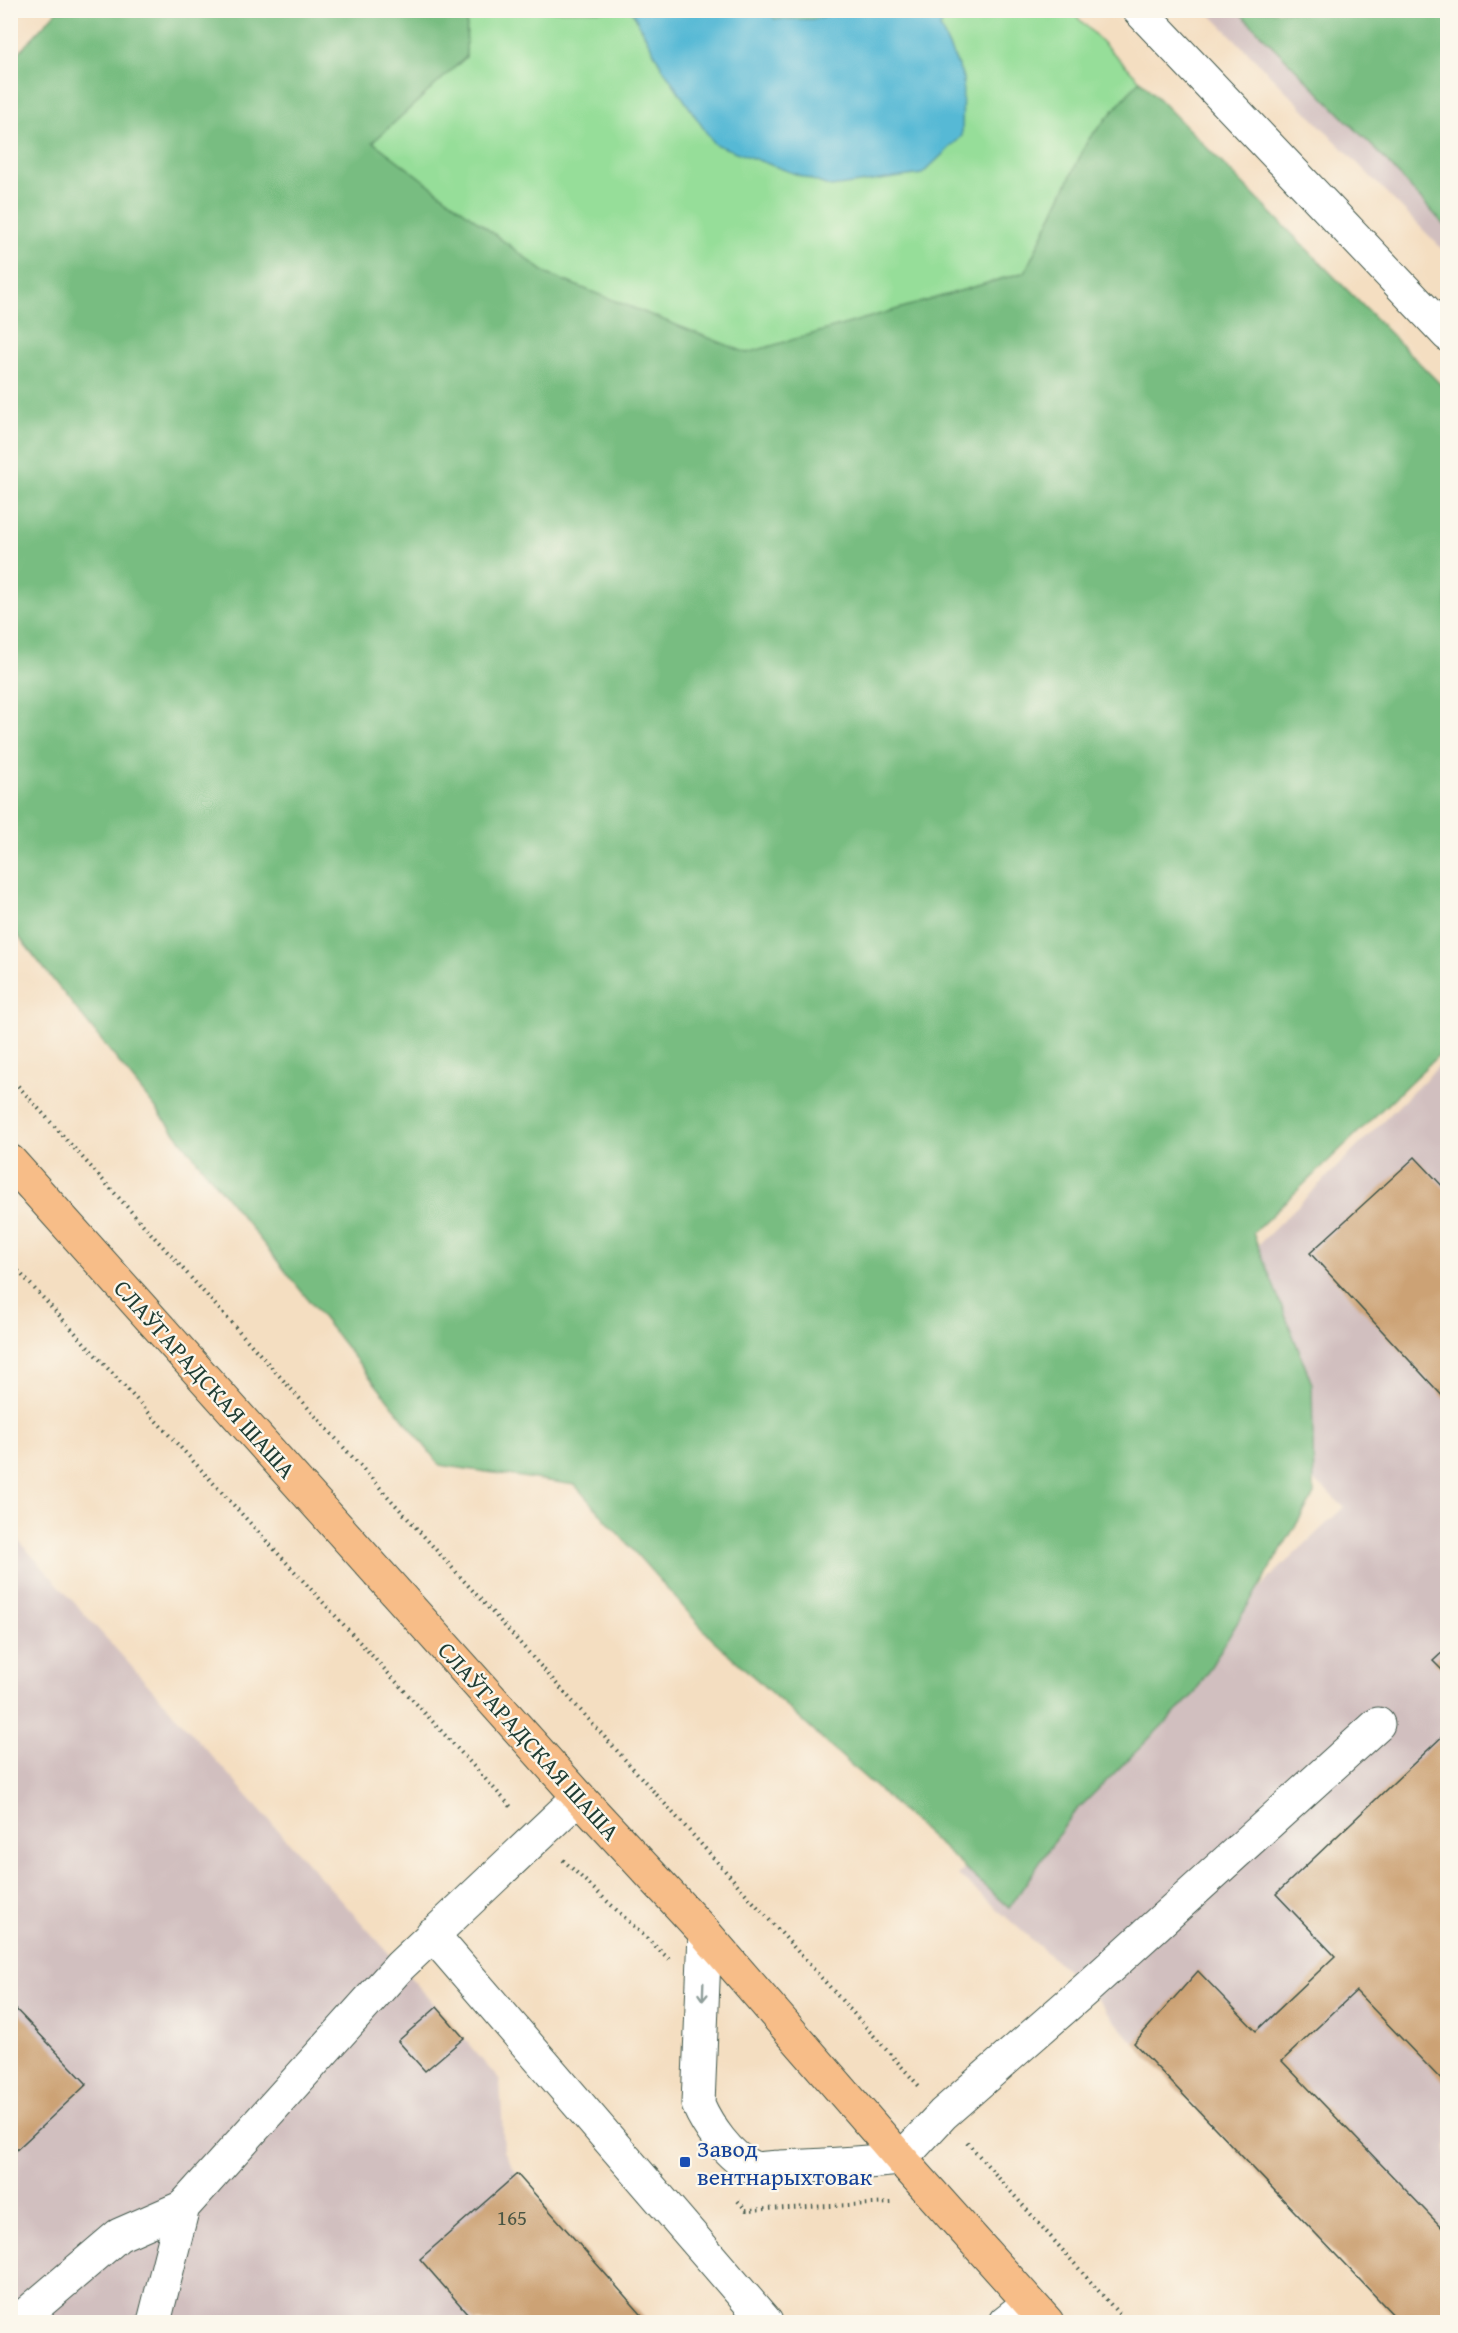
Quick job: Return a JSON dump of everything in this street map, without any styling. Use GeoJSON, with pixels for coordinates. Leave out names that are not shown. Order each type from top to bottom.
{"type":"FeatureCollection","features":[{"type":"Feature","properties":{"kind":"main road","name":"СЛАЎГАРАДСКАЯ ШАША"},"geometry":{"type":"LineString","coordinates":[[10,1161],[579,1797],[705,1933],[901,2159],[1027,2316]]}},
{"type":"Feature","properties":{"kind":"lane"},"geometry":{"type":"LineString","coordinates":[[1138,10],[1448,335]]}},
{"type":"Feature","properties":{"kind":"lane"},"geometry":{"type":"LineString","coordinates":[[705,1933],[698,2104],[705,2121],[720,2139],[737,2158],[753,2168],[830,2166],[901,2159],[944,2114],[1087,1988],[1378,1724]]}},
{"type":"Feature","properties":{"kind":"lane"},"geometry":{"type":"LineString","coordinates":[[17,2322],[119,2235],[183,2207],[400,1966],[579,1797]]}},
{"type":"Feature","properties":{"kind":"lane"},"geometry":{"type":"LineString","coordinates":[[432,1934],[766,2322]]}},
{"type":"Feature","properties":{"kind":"lane"},"geometry":{"type":"LineString","coordinates":[[154,2322],[183,2207]]}},
{"type":"Feature","properties":{"kind":"path"},"geometry":{"type":"LineString","coordinates":[[10,1077],[944,2114],[1126,2322]]}},
{"type":"Feature","properties":{"kind":"shaded area"},"geometry":{"type":"Polygon","coordinates":[[[1207,11],[1447,11],[1447,254],[1207,11]]]}},
{"type":"Feature","properties":{"kind":"shaded area"},"geometry":{"type":"Polygon","coordinates":[[[1447,1058],[1447,2322],[1400,2322],[1134,2043],[1087,1988],[958,1875],[1344,1507],[1161,1341],[1447,1058]]]}},
{"type":"Feature","properties":{"kind":"shaded area"},"geometry":{"type":"Polygon","coordinates":[[[10,1531],[437,2007],[500,2081],[504,2151],[517,2174],[648,2322],[11,2322],[10,1531]]]}},
{"type":"Feature","properties":{"kind":"green space"},"geometry":{"type":"Polygon","coordinates":[[[57,11],[467,11],[466,57],[373,142],[547,274],[747,353],[1025,272],[1088,140],[1140,80],[1447,391],[1447,1047],[1253,1233],[1312,1384],[1314,1495],[1195,1693],[1072,1815],[1009,1908],[712,1639],[575,1485],[440,1465],[11,927],[11,61],[57,11]]]}},
{"type":"Feature","properties":{"kind":"green space"},"geometry":{"type":"Polygon","coordinates":[[[467,11],[632,11],[662,67],[963,77],[940,27],[948,11],[1071,11],[1140,80],[1088,140],[1025,272],[747,354],[547,274],[373,142],[466,57],[467,11]]]}},
{"type":"Feature","properties":{"kind":"green space"},"geometry":{"type":"Polygon","coordinates":[[[768,11],[845,11],[813,19],[775,19],[768,11]]]}},
{"type":"Feature","properties":{"kind":"green space"},"geometry":{"type":"Polygon","coordinates":[[[1238,11],[1447,11],[1447,228],[1378,152],[1238,11]]]}},
{"type":"Feature","properties":{"kind":"water"},"geometry":{"type":"Polygon","coordinates":[[[632,11],[768,11],[775,19],[813,19],[845,11],[948,11],[940,27],[963,77],[962,136],[922,174],[831,187],[714,144],[662,67],[632,11]]]}},
{"type":"Feature","properties":{"kind":"building"},"geometry":{"type":"Polygon","coordinates":[[[1415,1157],[1448,1192],[1448,1402],[1310,1253],[1415,1157]]]}},
{"type":"Feature","properties":{"kind":"building"},"geometry":{"type":"Polygon","coordinates":[[[1448,1647],[1448,1676],[1433,1661],[1448,1647]]]}},
{"type":"Feature","properties":{"kind":"building"},"geometry":{"type":"Polygon","coordinates":[[[1448,1731],[1448,2087],[1356,1991],[1282,2061],[1448,2234],[1448,2310],[1435,2322],[1400,2322],[1134,2043],[1198,1971],[1256,2031],[1335,1956],[1276,1894],[1448,1731]]]}},
{"type":"Feature","properties":{"kind":"building"},"geometry":{"type":"Polygon","coordinates":[[[10,2003],[87,2084],[10,2156],[10,2003]]]}},
{"type":"Feature","properties":{"kind":"building"},"geometry":{"type":"Polygon","coordinates":[[[437,2007],[464,2038],[425,2071],[398,2041],[437,2007]]]}},
{"type":"Feature","properties":{"kind":"building"},"geometry":{"type":"Polygon","coordinates":[[[517,2174],[648,2322],[475,2322],[420,2259],[517,2174]]]}},
{"type":"Feature","properties":{"kind":"place","name":"Завод вентнарыхтовак"},"geometry":{"type":"Point","coordinates":[685,2162]}}]}
